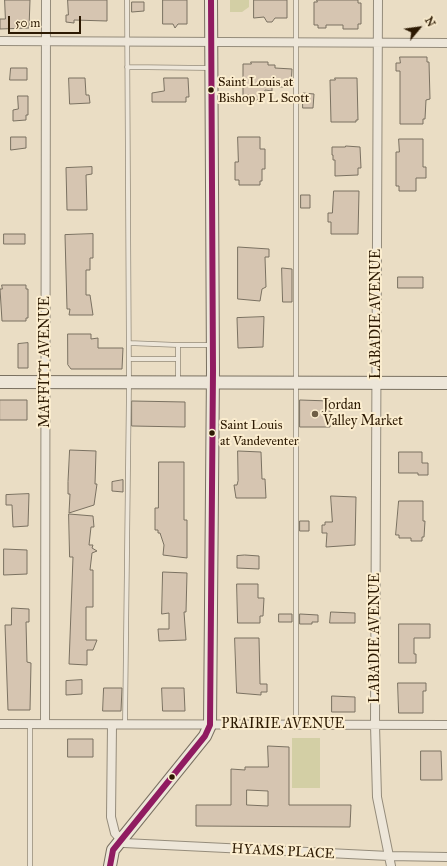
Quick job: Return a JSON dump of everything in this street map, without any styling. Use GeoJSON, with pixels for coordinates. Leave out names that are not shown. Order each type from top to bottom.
{"type":"FeatureCollection","features":[{"type":"Feature","properties":{"kind":"street","name":"MAFFITT AVENUE"},"geometry":{"type":"LineString","coordinates":[[45,724],[46,0]]}},
{"type":"Feature","properties":{"kind":"street"},"geometry":{"type":"LineString","coordinates":[[110,866],[111,854],[120,840],[205,736],[210,725],[213,382],[211,0]]}},
{"type":"Feature","properties":{"kind":"street","name":"LABADIE AVENUE"},"geometry":{"type":"LineString","coordinates":[[378,0],[375,725],[377,797],[391,866]]}},
{"type":"Feature","properties":{"kind":"street"},"geometry":{"type":"LineString","coordinates":[[0,41],[447,43]]}},
{"type":"Feature","properties":{"kind":"street"},"geometry":{"type":"LineString","coordinates":[[0,382],[447,383]]}},
{"type":"Feature","properties":{"kind":"street","name":"PRAIRIE AVENUE"},"geometry":{"type":"LineString","coordinates":[[0,724],[447,725]]}},
{"type":"Feature","properties":{"kind":"street"},"geometry":{"type":"LineString","coordinates":[[112,725],[111,817],[112,826],[120,840]]}},
{"type":"Feature","properties":{"kind":"street","name":"HYAMS PLACE"},"geometry":{"type":"LineString","coordinates":[[120,840],[124,843],[138,845],[389,856],[447,857]]}},
{"type":"Feature","properties":{"kind":"lane"},"geometry":{"type":"LineString","coordinates":[[125,725],[129,382],[127,0]]}},
{"type":"Feature","properties":{"kind":"lane"},"geometry":{"type":"LineString","coordinates":[[296,0],[296,724]]}},
{"type":"Feature","properties":{"kind":"lane"},"geometry":{"type":"LineString","coordinates":[[127,67],[211,68]]}},
{"type":"Feature","properties":{"kind":"lane"},"geometry":{"type":"LineString","coordinates":[[129,343],[213,345]]}},
{"type":"Feature","properties":{"kind":"lane"},"geometry":{"type":"LineString","coordinates":[[178,345],[178,382]]}},
{"type":"Feature","properties":{"kind":"lane"},"geometry":{"type":"LineString","coordinates":[[129,359],[178,359]]}},
{"type":"Feature","properties":{"kind":"lane"},"geometry":{"type":"LineString","coordinates":[[30,724],[30,866]]}},
{"type":"Feature","properties":{"kind":"shaded area"},"geometry":{"type":"Polygon","coordinates":[[[230,0],[249,0],[249,7],[242,12],[230,12],[230,0]]]}},
{"type":"Feature","properties":{"kind":"shaded area"},"geometry":{"type":"Polygon","coordinates":[[[292,738],[320,738],[320,788],[292,788],[292,738]]]}},
{"type":"Feature","properties":{"kind":"building"},"geometry":{"type":"Polygon","coordinates":[[[5,0],[30,0],[29,28],[0,29],[0,19],[5,19],[5,0]]]}},
{"type":"Feature","properties":{"kind":"building"},"geometry":{"type":"Polygon","coordinates":[[[68,0],[107,0],[107,21],[74,20],[74,23],[66,22],[66,15],[68,15],[68,0]]]}},
{"type":"Feature","properties":{"kind":"building"},"geometry":{"type":"Polygon","coordinates":[[[163,0],[187,0],[187,24],[178,24],[175,28],[173,24],[163,24],[163,0]]]}},
{"type":"Feature","properties":{"kind":"building"},"geometry":{"type":"Polygon","coordinates":[[[254,0],[287,0],[287,18],[275,18],[272,22],[267,22],[264,17],[254,18],[254,0]]]}},
{"type":"Feature","properties":{"kind":"building"},"geometry":{"type":"Polygon","coordinates":[[[317,0],[358,0],[358,3],[361,3],[361,24],[358,24],[358,29],[343,29],[343,25],[326,25],[326,28],[318,28],[318,25],[314,25],[314,2],[317,2],[317,0]]]}},
{"type":"Feature","properties":{"kind":"building"},"geometry":{"type":"Polygon","coordinates":[[[132,2],[144,2],[144,11],[132,12],[132,2]]]}},
{"type":"Feature","properties":{"kind":"building"},"geometry":{"type":"Polygon","coordinates":[[[400,57],[427,57],[427,62],[429,62],[430,99],[426,100],[425,119],[423,119],[423,124],[400,124],[400,71],[396,71],[396,63],[400,63],[400,57]]]}},
{"type":"Feature","properties":{"kind":"building"},"geometry":{"type":"Polygon","coordinates":[[[251,62],[268,62],[268,65],[275,65],[275,68],[292,69],[291,87],[272,87],[272,91],[265,90],[263,100],[249,100],[249,95],[243,95],[243,64],[251,64],[251,62]]]}},
{"type":"Feature","properties":{"kind":"building"},"geometry":{"type":"Polygon","coordinates":[[[11,68],[27,68],[27,80],[10,80],[11,68]]]}},
{"type":"Feature","properties":{"kind":"building"},"geometry":{"type":"Polygon","coordinates":[[[69,78],[85,78],[86,95],[89,95],[90,103],[70,104],[69,78]]]}},
{"type":"Feature","properties":{"kind":"building"},"geometry":{"type":"Polygon","coordinates":[[[164,78],[188,78],[189,97],[186,97],[186,102],[152,102],[152,93],[164,91],[164,78]]]}},
{"type":"Feature","properties":{"kind":"building"},"geometry":{"type":"Polygon","coordinates":[[[335,78],[357,78],[358,120],[356,120],[356,122],[331,122],[330,80],[335,80],[335,78]]]}},
{"type":"Feature","properties":{"kind":"building"},"geometry":{"type":"Polygon","coordinates":[[[303,93],[314,94],[313,108],[303,108],[303,93]]]}},
{"type":"Feature","properties":{"kind":"building"},"geometry":{"type":"Polygon","coordinates":[[[18,96],[28,96],[28,115],[26,115],[26,120],[13,121],[13,110],[18,109],[18,96]]]}},
{"type":"Feature","properties":{"kind":"building"},"geometry":{"type":"Polygon","coordinates":[[[11,137],[26,137],[26,148],[11,150],[11,137]]]}},
{"type":"Feature","properties":{"kind":"building"},"geometry":{"type":"Polygon","coordinates":[[[238,137],[260,137],[260,149],[265,149],[265,169],[262,169],[262,181],[260,181],[260,185],[239,185],[239,180],[235,180],[235,162],[238,162],[238,137]]]}},
{"type":"Feature","properties":{"kind":"building"},"geometry":{"type":"Polygon","coordinates":[[[399,139],[423,139],[423,167],[426,167],[426,178],[416,178],[416,191],[399,191],[399,186],[396,186],[396,152],[399,152],[399,139]]]}},
{"type":"Feature","properties":{"kind":"building"},"geometry":{"type":"Polygon","coordinates":[[[332,147],[360,147],[361,168],[358,168],[358,175],[335,176],[335,160],[333,160],[332,147]]]}},
{"type":"Feature","properties":{"kind":"building"},"geometry":{"type":"Polygon","coordinates":[[[92,167],[92,174],[86,175],[87,210],[67,210],[66,168],[92,167]]]}},
{"type":"Feature","properties":{"kind":"building"},"geometry":{"type":"Polygon","coordinates":[[[334,191],[359,191],[358,234],[331,234],[331,222],[328,222],[328,213],[332,213],[334,191]]]}},
{"type":"Feature","properties":{"kind":"building"},"geometry":{"type":"Polygon","coordinates":[[[301,195],[310,195],[310,208],[301,208],[301,195]]]}},
{"type":"Feature","properties":{"kind":"building"},"geometry":{"type":"Polygon","coordinates":[[[4,234],[25,234],[25,244],[4,244],[4,234]]]}},
{"type":"Feature","properties":{"kind":"building"},"geometry":{"type":"Polygon","coordinates":[[[93,234],[93,258],[90,258],[90,270],[86,270],[86,295],[90,295],[93,315],[69,315],[70,309],[67,309],[65,235],[93,234]]]}},
{"type":"Feature","properties":{"kind":"building"},"geometry":{"type":"Polygon","coordinates":[[[238,247],[269,249],[269,257],[265,257],[266,287],[262,289],[260,301],[238,299],[238,247]]]}},
{"type":"Feature","properties":{"kind":"building"},"geometry":{"type":"Polygon","coordinates":[[[282,268],[292,269],[292,302],[283,302],[282,268]]]}},
{"type":"Feature","properties":{"kind":"building"},"geometry":{"type":"Polygon","coordinates":[[[398,277],[423,277],[423,288],[398,288],[398,277]]]}},
{"type":"Feature","properties":{"kind":"building"},"geometry":{"type":"Polygon","coordinates":[[[2,285],[26,285],[26,289],[28,289],[28,318],[26,318],[26,321],[2,321],[0,289],[2,289],[2,285]]]}},
{"type":"Feature","properties":{"kind":"building"},"geometry":{"type":"Polygon","coordinates":[[[264,317],[263,347],[238,348],[237,318],[264,317]]]}},
{"type":"Feature","properties":{"kind":"building"},"geometry":{"type":"Polygon","coordinates":[[[68,334],[91,334],[91,339],[98,338],[98,348],[123,348],[122,369],[71,369],[68,365],[68,334]]]}},
{"type":"Feature","properties":{"kind":"building"},"geometry":{"type":"Polygon","coordinates":[[[28,343],[28,368],[18,368],[18,344],[28,343]]]}},
{"type":"Feature","properties":{"kind":"building"},"geometry":{"type":"Polygon","coordinates":[[[0,400],[27,400],[27,420],[0,420],[0,400]]]}},
{"type":"Feature","properties":{"kind":"building","name":"Jordan Valley Market"},"geometry":{"type":"Polygon","coordinates":[[[300,400],[330,401],[330,427],[300,427],[300,400]]]}},
{"type":"Feature","properties":{"kind":"building"},"geometry":{"type":"Polygon","coordinates":[[[132,401],[185,402],[185,427],[132,426],[132,401]]]}},
{"type":"Feature","properties":{"kind":"building"},"geometry":{"type":"Polygon","coordinates":[[[70,450],[96,451],[95,484],[97,484],[94,505],[69,513],[70,494],[68,494],[68,482],[70,450]]]}},
{"type":"Feature","properties":{"kind":"building"},"geometry":{"type":"Polygon","coordinates":[[[238,451],[261,452],[262,479],[265,479],[266,498],[236,498],[234,485],[237,485],[238,481],[238,451]]]}},
{"type":"Feature","properties":{"kind":"building"},"geometry":{"type":"Polygon","coordinates":[[[399,452],[422,452],[422,463],[428,463],[428,475],[418,475],[418,473],[399,473],[399,452]]]}},
{"type":"Feature","properties":{"kind":"building"},"geometry":{"type":"Polygon","coordinates":[[[159,462],[184,462],[184,520],[187,520],[187,558],[163,555],[164,545],[160,533],[158,533],[158,530],[155,530],[155,508],[158,508],[159,462]]]}},
{"type":"Feature","properties":{"kind":"building"},"geometry":{"type":"Polygon","coordinates":[[[123,480],[123,492],[112,491],[112,482],[123,480]]]}},
{"type":"Feature","properties":{"kind":"building"},"geometry":{"type":"Polygon","coordinates":[[[29,494],[28,526],[13,527],[12,505],[6,505],[6,495],[29,494]]]}},
{"type":"Feature","properties":{"kind":"building"},"geometry":{"type":"Polygon","coordinates":[[[331,496],[356,497],[355,545],[326,547],[327,533],[322,533],[322,525],[325,525],[325,522],[332,522],[331,496]]]}},
{"type":"Feature","properties":{"kind":"building"},"geometry":{"type":"Polygon","coordinates":[[[399,501],[423,501],[423,521],[425,521],[424,537],[422,537],[422,541],[411,541],[411,538],[399,538],[399,535],[396,535],[399,501]]]}},
{"type":"Feature","properties":{"kind":"building"},"geometry":{"type":"Polygon","coordinates":[[[69,514],[93,516],[94,527],[91,527],[89,545],[93,545],[92,548],[97,551],[92,553],[90,570],[93,570],[93,607],[86,607],[86,640],[97,640],[93,650],[87,650],[87,665],[69,664],[73,557],[70,557],[69,514]]]}},
{"type":"Feature","properties":{"kind":"building"},"geometry":{"type":"Polygon","coordinates":[[[300,521],[309,521],[309,531],[300,531],[300,521]]]}},
{"type":"Feature","properties":{"kind":"building"},"geometry":{"type":"Polygon","coordinates":[[[4,549],[27,550],[27,574],[4,575],[4,549]]]}},
{"type":"Feature","properties":{"kind":"building"},"geometry":{"type":"Polygon","coordinates":[[[237,556],[259,556],[259,569],[237,568],[237,556]]]}},
{"type":"Feature","properties":{"kind":"building"},"geometry":{"type":"Polygon","coordinates":[[[163,572],[187,573],[186,612],[184,612],[186,640],[159,641],[158,629],[169,629],[169,613],[162,614],[163,572]]]}},
{"type":"Feature","properties":{"kind":"building"},"geometry":{"type":"Polygon","coordinates":[[[237,584],[258,584],[258,598],[264,598],[263,616],[260,616],[260,623],[238,623],[237,584]]]}},
{"type":"Feature","properties":{"kind":"building"},"geometry":{"type":"Polygon","coordinates":[[[12,608],[29,609],[29,622],[26,622],[27,662],[31,663],[30,710],[8,710],[5,625],[11,625],[12,608]]]}},
{"type":"Feature","properties":{"kind":"building"},"geometry":{"type":"Polygon","coordinates":[[[331,612],[355,613],[355,623],[330,623],[331,612]]]}},
{"type":"Feature","properties":{"kind":"building"},"geometry":{"type":"Polygon","coordinates":[[[279,614],[292,614],[292,622],[279,622],[279,614]]]}},
{"type":"Feature","properties":{"kind":"building"},"geometry":{"type":"Polygon","coordinates":[[[300,614],[318,615],[318,622],[312,622],[312,624],[300,624],[300,614]]]}},
{"type":"Feature","properties":{"kind":"building"},"geometry":{"type":"Polygon","coordinates":[[[399,624],[430,624],[430,638],[414,638],[414,654],[416,654],[416,663],[399,663],[399,624]]]}},
{"type":"Feature","properties":{"kind":"building"},"geometry":{"type":"Polygon","coordinates":[[[235,638],[259,638],[260,684],[267,684],[267,692],[261,692],[261,695],[237,693],[235,638]]]}},
{"type":"Feature","properties":{"kind":"building"},"geometry":{"type":"Polygon","coordinates":[[[82,680],[82,694],[66,695],[66,681],[82,680]]]}},
{"type":"Feature","properties":{"kind":"building"},"geometry":{"type":"Polygon","coordinates":[[[398,683],[426,683],[426,691],[423,691],[423,713],[399,713],[398,683]]]}},
{"type":"Feature","properties":{"kind":"building"},"geometry":{"type":"Polygon","coordinates":[[[104,688],[122,688],[121,711],[103,711],[104,688]]]}},
{"type":"Feature","properties":{"kind":"building"},"geometry":{"type":"Polygon","coordinates":[[[162,688],[184,688],[185,711],[163,711],[162,688]]]}},
{"type":"Feature","properties":{"kind":"building"},"geometry":{"type":"Polygon","coordinates":[[[332,696],[355,697],[355,712],[332,712],[332,696]]]}},
{"type":"Feature","properties":{"kind":"building"},"geometry":{"type":"Polygon","coordinates":[[[68,739],[93,739],[93,757],[68,757],[68,739]]]}},
{"type":"Feature","properties":{"kind":"building"},"geometry":{"type":"Polygon","coordinates":[[[268,746],[289,747],[289,805],[351,805],[350,827],[196,826],[196,805],[231,805],[231,769],[245,770],[245,767],[268,767],[268,746]],[[247,790],[247,805],[268,806],[268,791],[247,790]]]}},
{"type":"Feature","properties":{"kind":"building"},"geometry":{"type":"Polygon","coordinates":[[[421,751],[441,751],[442,780],[421,780],[421,751]]]}},
{"type":"Feature","properties":{"kind":"transit line"},"geometry":{"type":"LineString","coordinates":[[110,866],[113,850],[205,736],[210,725],[213,370],[211,0]]}},
{"type":"Feature","properties":{"kind":"place","name":"Saint Louis at Bishop P L Scott"},"geometry":{"type":"Point","coordinates":[211,90]}},
{"type":"Feature","properties":{"kind":"place","name":"Jordan Valley Market"},"geometry":{"type":"Point","coordinates":[315,414]}},
{"type":"Feature","properties":{"kind":"place","name":"Saint Louis at Vandeventer"},"geometry":{"type":"Point","coordinates":[212,433]}}]}
